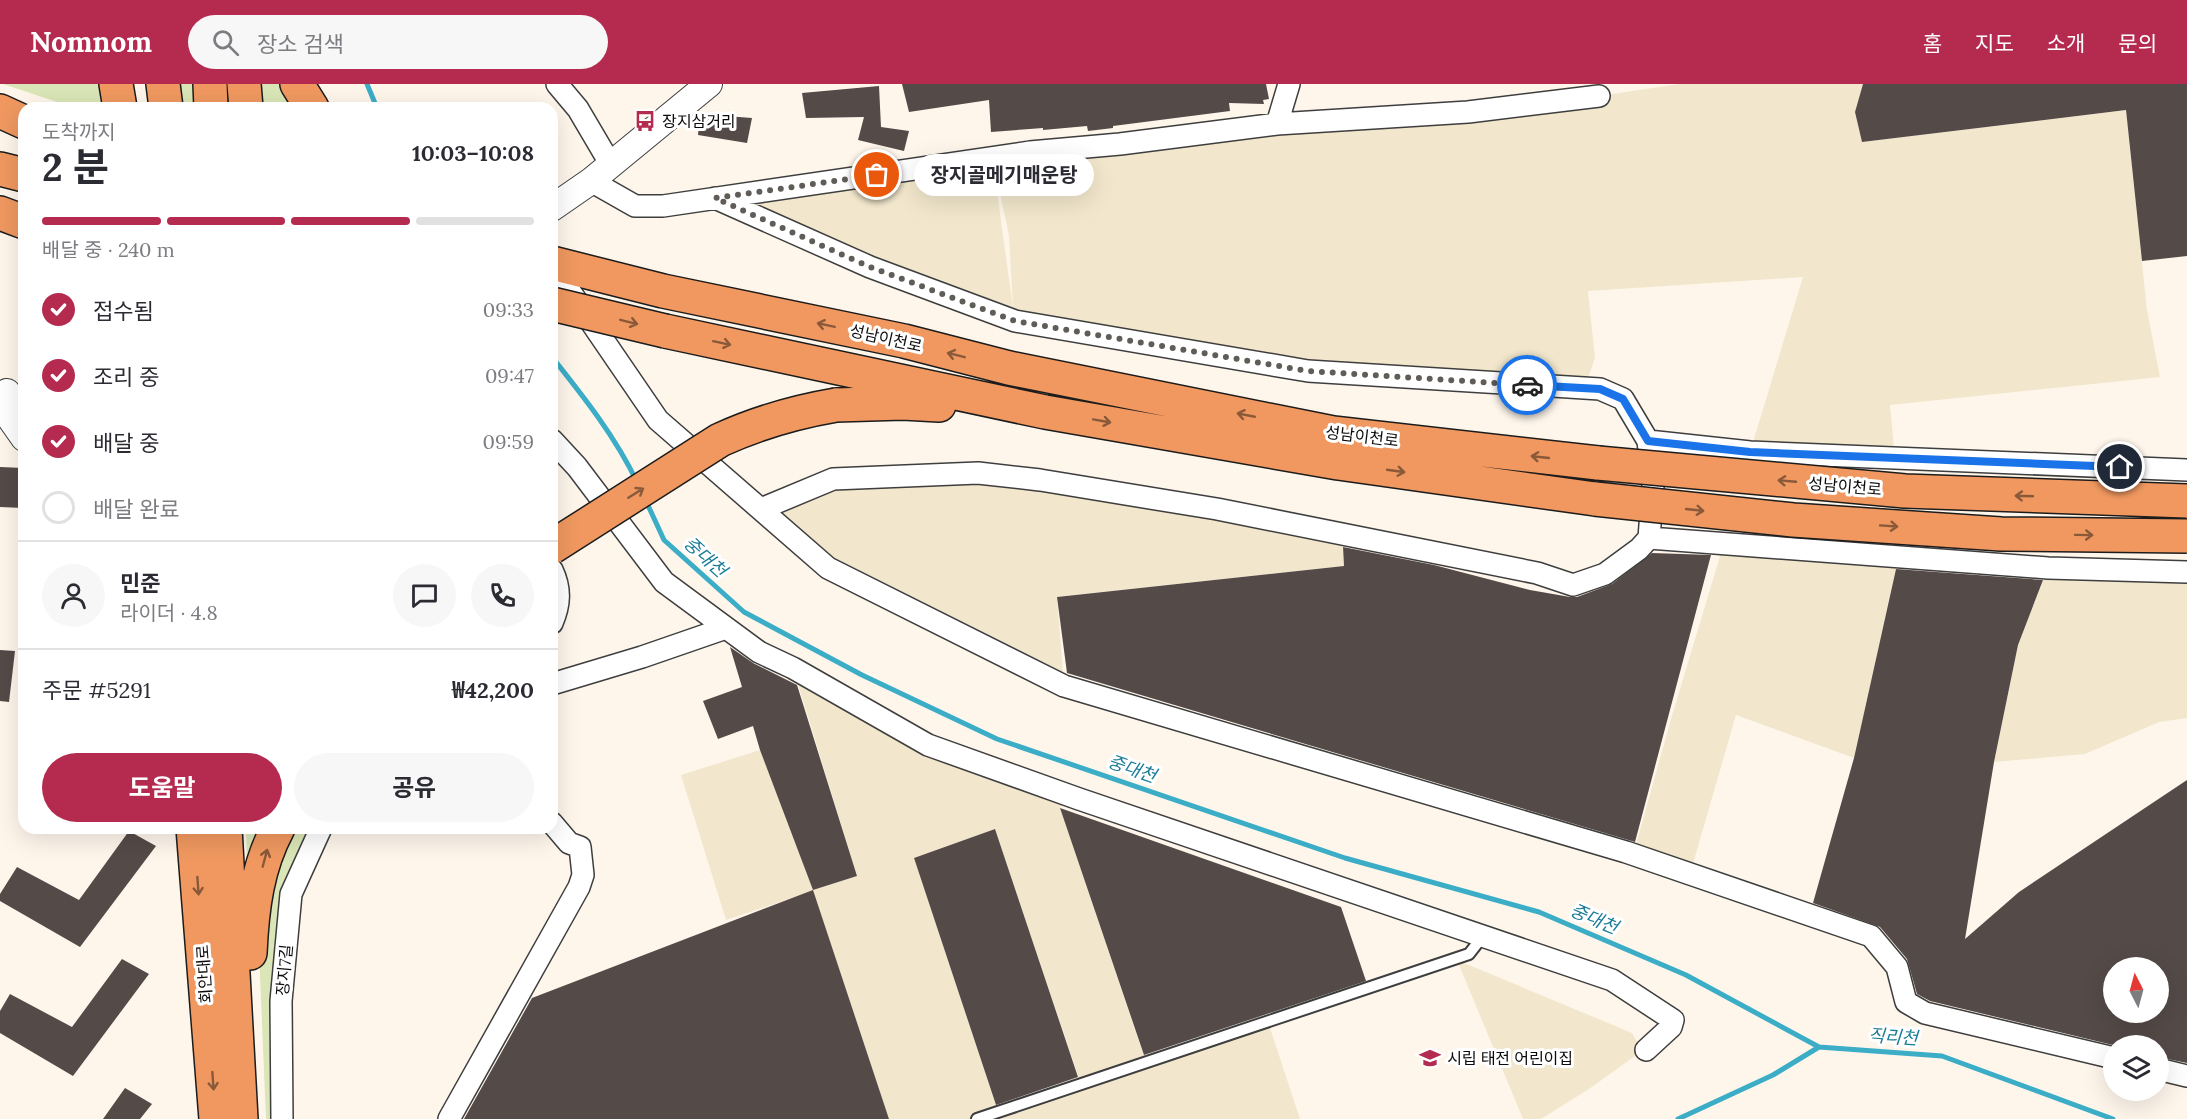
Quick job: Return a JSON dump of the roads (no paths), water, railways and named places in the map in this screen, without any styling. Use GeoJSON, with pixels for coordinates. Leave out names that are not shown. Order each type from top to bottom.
{"type":"FeatureCollection","features":[{"type":"Feature","properties":{"kind":"highway"},"geometry":{"type":"LineString","coordinates":[[116,84],[119,102]]}},
{"type":"Feature","properties":{"kind":"highway"},"geometry":{"type":"LineString","coordinates":[[142,84],[144,102]]}},
{"type":"Feature","properties":{"kind":"highway"},"geometry":{"type":"LineString","coordinates":[[163,84],[165,102]]}},
{"type":"Feature","properties":{"kind":"highway"},"geometry":{"type":"LineString","coordinates":[[210,84],[211,102]]}},
{"type":"Feature","properties":{"kind":"highway"},"geometry":{"type":"LineString","coordinates":[[244,84],[246,102]]}},
{"type":"Feature","properties":{"kind":"highway"},"geometry":{"type":"LineString","coordinates":[[297,84],[310,102]]}},
{"type":"Feature","properties":{"kind":"highway"},"geometry":{"type":"LineString","coordinates":[[0,111],[18,119]]}},
{"type":"Feature","properties":{"kind":"highway"},"geometry":{"type":"LineString","coordinates":[[0,132],[18,136]]}},
{"type":"Feature","properties":{"kind":"highway"},"geometry":{"type":"LineString","coordinates":[[0,169],[18,174]]}},
{"type":"Feature","properties":{"kind":"highway"},"geometry":{"type":"LineString","coordinates":[[0,213],[18,220]]}},
{"type":"Feature","properties":{"kind":"highway","name":"성남이천로"},"geometry":{"type":"LineString","coordinates":[[558,265],[663,291],[904,342],[1022,370],[1318,430],[1598,463],[1905,491],[2187,501]]}},
{"type":"Feature","properties":{"kind":"highway","name":"성남이천로"},"geometry":{"type":"LineString","coordinates":[[558,305],[665,331],[1045,412],[1338,463],[1595,499],[1793,520],[2001,534],[2187,536]]}},
{"type":"Feature","properties":{"kind":"highway"},"geometry":{"type":"LineString","coordinates":[[558,544],[720,440],[748,427],[782,416],[836,405],[903,403],[1045,412]]}},
{"type":"Feature","properties":{"kind":"highway","name":"회안대로"},"geometry":{"type":"LineString","coordinates":[[194,834],[233,1114]]}},
{"type":"Feature","properties":{"kind":"highway","name":"회안대로"},"geometry":{"type":"LineString","coordinates":[[227,834],[233,1114]]}},
{"type":"Feature","properties":{"kind":"highway"},"geometry":{"type":"LineString","coordinates":[[233,1114],[255,898],[266,851],[275,834]]}},
{"type":"Feature","properties":{"kind":"street"},"geometry":{"type":"LineString","coordinates":[[557,84],[578,109],[611,165]]}},
{"type":"Feature","properties":{"kind":"street"},"geometry":{"type":"LineString","coordinates":[[558,204],[591,181],[709,84]]}},
{"type":"Feature","properties":{"kind":"street"},"geometry":{"type":"LineString","coordinates":[[1277,124],[1289,84]]}},
{"type":"Feature","properties":{"kind":"street"},"geometry":{"type":"LineString","coordinates":[[591,181],[635,206],[663,206],[1030,152],[1120,144],[1277,124],[1468,112],[1599,96]]}},
{"type":"Feature","properties":{"kind":"street"},"geometry":{"type":"LineString","coordinates":[[715,198],[870,267],[1015,321],[1308,371],[1600,389],[1623,399],[1648,441],[1653,486],[1649,538],[1640,549],[1605,574],[1573,585],[1537,573],[1217,509],[1040,480],[978,473],[833,479],[761,509]]}},
{"type":"Feature","properties":{"kind":"street"},"geometry":{"type":"LineString","coordinates":[[558,273],[658,420],[828,568],[1064,686],[1626,852],[1871,936],[1897,967],[1906,1002],[1925,1013],[2103,1055]]}},
{"type":"Feature","properties":{"kind":"street"},"geometry":{"type":"LineString","coordinates":[[10,392],[10,418],[18,429]]}},
{"type":"Feature","properties":{"kind":"street"},"geometry":{"type":"LineString","coordinates":[[1648,441],[1750,452],[2187,470]]}},
{"type":"Feature","properties":{"kind":"street"},"geometry":{"type":"LineString","coordinates":[[558,446],[577,467],[664,582],[759,652],[793,668],[928,746],[1611,980],[1673,1020],[1671,1027],[1646,1050]]}},
{"type":"Feature","properties":{"kind":"street"},"geometry":{"type":"LineString","coordinates":[[1649,538],[2048,568],[2187,572]]}},
{"type":"Feature","properties":{"kind":"street"},"geometry":{"type":"LineString","coordinates":[[558,682],[642,657],[726,628]]}},
{"type":"Feature","properties":{"kind":"street"},"geometry":{"type":"LineString","coordinates":[[449,1119],[579,887],[583,875],[580,847],[569,843],[558,830]]}},
{"type":"Feature","properties":{"kind":"street","name":"장지7길"},"geometry":{"type":"LineString","coordinates":[[282,1119],[281,1000],[291,894],[318,834]]}},
{"type":"Feature","properties":{"kind":"street"},"geometry":{"type":"LineString","coordinates":[[2169,1072],[2187,1076]]}},
{"type":"Feature","properties":{"kind":"lane"},"geometry":{"type":"LineString","coordinates":[[312,84],[314,102]]}},
{"type":"Feature","properties":{"kind":"lane"},"geometry":{"type":"LineString","coordinates":[[977,1119],[1469,954],[1484,936]]}},
{"type":"Feature","properties":{"kind":"waterway","name":"중대천"},"geometry":{"type":"LineString","coordinates":[[367,84],[374,102]]}},
{"type":"Feature","properties":{"kind":"waterway","name":"중대천"},"geometry":{"type":"LineString","coordinates":[[558,365],[609,433],[637,482]]}},
{"type":"Feature","properties":{"kind":"waterway","name":"중대천"},"geometry":{"type":"LineString","coordinates":[[646,501],[664,540],[744,612],[862,675],[997,739],[1345,858],[1539,912],[1686,975],[1819,1047]]}},
{"type":"Feature","properties":{"kind":"waterway","name":"직리천"},"geometry":{"type":"LineString","coordinates":[[1678,1119],[1773,1075],[1819,1047],[1942,1056],[2113,1119]]}},
{"type":"Feature","properties":{"kind":"place","name":"장지삼거리"},"geometry":{"type":"Point","coordinates":[645,121]}},
{"type":"Feature","properties":{"kind":"place","name":"장지골메기매운탕"},"geometry":{"type":"Point","coordinates":[877,175]}},
{"type":"Feature","properties":{"kind":"place","name":"시립 태전 어린이집"},"geometry":{"type":"Point","coordinates":[1430,1058]}}]}
